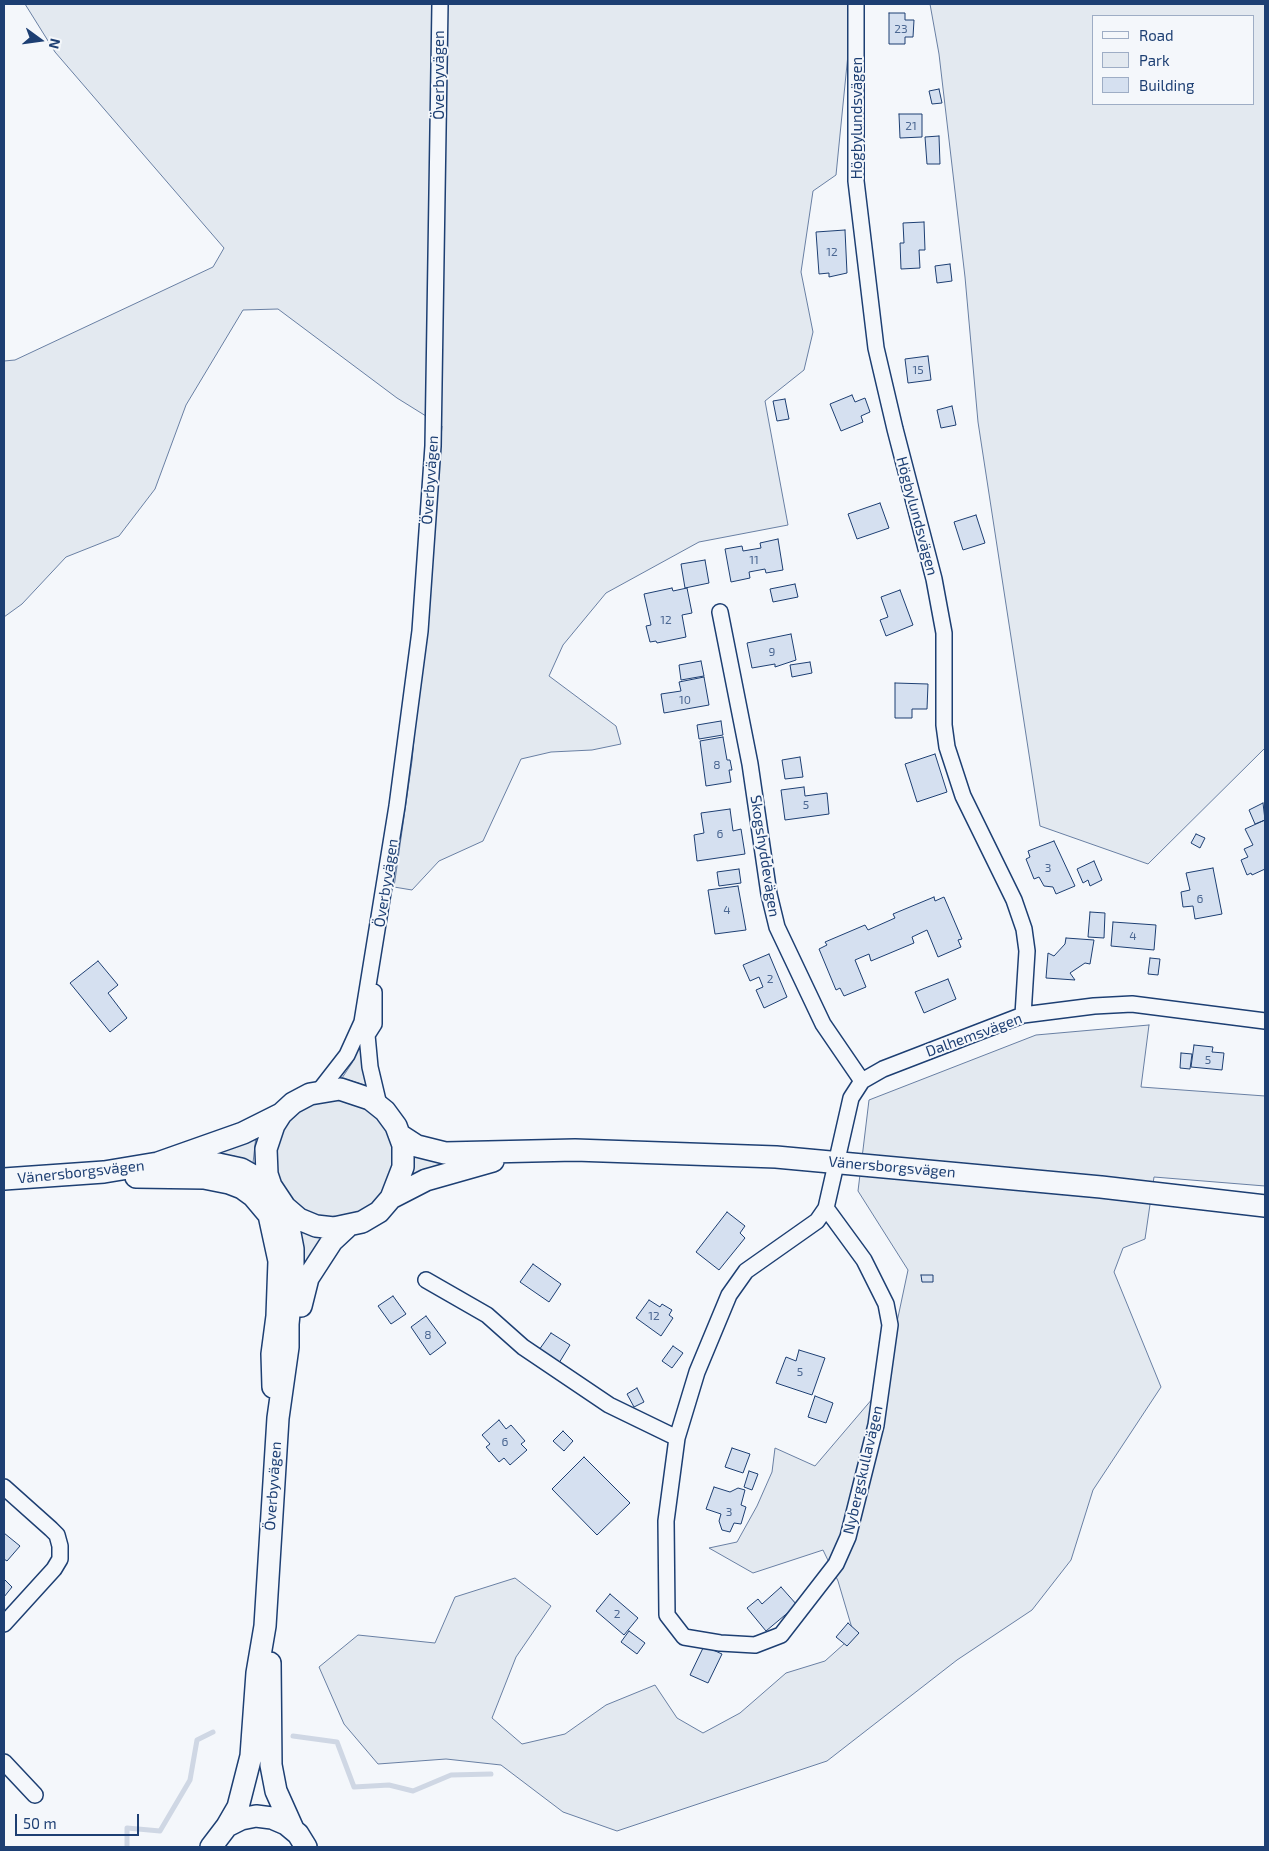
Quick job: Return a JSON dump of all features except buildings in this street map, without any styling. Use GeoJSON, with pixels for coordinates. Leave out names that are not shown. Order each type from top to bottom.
{"type":"FeatureCollection","features":[{"type":"Feature","properties":{"kind":"main road","name":"Vänersborgsvägen"},"geometry":{"type":"LineString","coordinates":[[4,1179],[104,1172],[158,1163],[243,1133],[282,1114],[301,1098],[319,1091],[351,1091],[379,1105],[391,1118],[400,1134],[417,1146],[445,1153],[493,1151],[517,1153],[575,1150],[711,1154],[837,1162],[1091,1186],[1265,1206]]}},
{"type":"Feature","properties":{"kind":"main road"},"geometry":{"type":"LineString","coordinates":[[271,1186],[267,1174],[266,1149],[268,1137],[282,1114]]}},
{"type":"Feature","properties":{"kind":"main road"},"geometry":{"type":"LineString","coordinates":[[392,1198],[403,1167],[403,1145],[400,1134]]}},
{"type":"Feature","properties":{"kind":"main road","name":"Vänersborgsvägen"},"geometry":{"type":"LineString","coordinates":[[158,1163],[218,1164],[234,1167],[271,1186],[285,1207],[299,1218],[316,1226],[334,1228],[347,1227],[371,1218],[392,1198],[426,1180],[517,1153]]}},
{"type":"Feature","properties":{"kind":"main road"},"geometry":{"type":"LineString","coordinates":[[104,1172],[131,1177],[204,1178],[229,1183],[242,1188],[264,1208],[273,1229],[279,1261],[271,1378],[278,1418]]}},
{"type":"Feature","properties":{"kind":"main road","name":"Överbyvägen"},"geometry":{"type":"LineString","coordinates":[[211,1847],[227,1826],[238,1806],[252,1756],[257,1673],[265,1626],[278,1418],[288,1347],[293,1249],[285,1207]]}},
{"type":"Feature","properties":{"kind":"main road","name":"Överbyvägen"},"geometry":{"type":"LineString","coordinates":[[288,1347],[308,1278],[327,1248],[347,1227]]}},
{"type":"Feature","properties":{"kind":"main road","name":"Överbyvägen"},"geometry":{"type":"LineString","coordinates":[[265,1626],[271,1674],[271,1765],[276,1791],[293,1829],[307,1847]]}},
{"type":"Feature","properties":{"kind":"main road","name":"Överbyvägen"},"geometry":{"type":"LineString","coordinates":[[227,1826],[241,1819],[264,1816],[279,1820],[293,1829]]}},
{"type":"Feature","properties":{"kind":"street","name":"Överbyvägen"},"geometry":{"type":"LineString","coordinates":[[319,1091],[347,1055],[362,1022],[398,806],[420,631],[432,456],[440,4]]}},
{"type":"Feature","properties":{"kind":"street","name":"Högbylundsvägen"},"geometry":{"type":"LineString","coordinates":[[856,4],[856,181],[876,348],[934,579],[944,633],[944,725],[947,747],[963,796],[1014,900],[1024,929],[1028,951],[1023,1016]]}},
{"type":"Feature","properties":{"kind":"street","name":"Skogshyddevägen"},"geometry":{"type":"LineString","coordinates":[[720,612],[750,764],[770,894],[777,927],[823,1024],[862,1081]]}},
{"type":"Feature","properties":{"kind":"street","name":"Överbyvägen"},"geometry":{"type":"LineString","coordinates":[[375,953],[374,1024],[367,1035],[370,1067],[379,1105]]}},
{"type":"Feature","properties":{"kind":"street","name":"Dalhemsvägen"},"geometry":{"type":"LineString","coordinates":[[862,1081],[883,1069],[1023,1016],[1094,1006],[1132,1004],[1265,1021]]}},
{"type":"Feature","properties":{"kind":"street"},"geometry":{"type":"LineString","coordinates":[[837,1162],[851,1098],[862,1081]]}},
{"type":"Feature","properties":{"kind":"street","name":"Nybergskullavägen"},"geometry":{"type":"LineString","coordinates":[[826,1208],[864,1260],[886,1304],[890,1326],[889,1342],[880,1384],[876,1425],[848,1537],[836,1564],[781,1635],[755,1645],[720,1643],[684,1637],[668,1615],[666,1521],[677,1438],[697,1372],[729,1295],[746,1271],[816,1221],[826,1208],[837,1162]]}},
{"type":"Feature","properties":{"kind":"street"},"geometry":{"type":"LineString","coordinates":[[426,1280],[487,1315],[523,1347],[609,1404],[677,1438]]}},
{"type":"Feature","properties":{"kind":"street"},"geometry":{"type":"LineString","coordinates":[[4,1487],[51,1529],[57,1536],[60,1546],[60,1559],[54,1569],[4,1624]]}},
{"type":"Feature","properties":{"kind":"street"},"geometry":{"type":"LineString","coordinates":[[4,1762],[35,1794]]}},
{"type":"Feature","properties":{"kind":"green space"},"geometry":{"type":"Polygon","coordinates":[[[25,4],[853,4],[836,175],[813,191],[801,272],[813,332],[804,370],[765,401],[788,525],[699,542],[606,593],[563,645],[549,676],[616,726],[621,744],[592,750],[551,752],[521,759],[483,841],[439,861],[412,890],[394,887],[412,761],[442,426],[397,398],[278,309],[243,310],[186,405],[155,489],[119,536],[66,557],[22,604],[4,617],[4,361],[15,360],[213,267],[224,248],[55,52],[25,4]]]}},
{"type":"Feature","properties":{"kind":"green space"},"geometry":{"type":"Polygon","coordinates":[[[930,4],[1265,4],[1265,748],[1148,864],[1040,826],[978,422],[965,277],[939,54],[930,4]]]}},
{"type":"Feature","properties":{"kind":"green space"},"geometry":{"type":"Polygon","coordinates":[[[1149,1025],[1141,1087],[1265,1096],[1265,1186],[1154,1177],[1145,1239],[1123,1248],[1114,1272],[1161,1387],[1093,1490],[1071,1560],[1032,1610],[957,1660],[827,1761],[617,1831],[563,1812],[501,1765],[446,1759],[378,1764],[344,1724],[319,1667],[358,1635],[435,1643],[455,1597],[515,1578],[551,1606],[516,1657],[492,1718],[522,1744],[565,1734],[606,1705],[655,1685],[677,1718],[703,1733],[740,1713],[786,1673],[825,1661],[854,1635],[838,1581],[823,1550],[753,1573],[709,1548],[737,1542],[757,1506],[772,1472],[775,1448],[815,1466],[873,1398],[897,1322],[908,1270],[858,1191],[869,1100],[1036,1035],[1149,1025]]]}},
{"type":"Feature","properties":{"kind":"green space"},"geometry":{"type":"Polygon","coordinates":[[[364,1033],[368,1086],[342,1078],[352,1063],[364,1033]]]}},
{"type":"Feature","properties":{"kind":"green space"},"geometry":{"type":"Polygon","coordinates":[[[335,1098],[347,1099],[358,1103],[368,1108],[377,1116],[385,1125],[390,1135],[394,1146],[394,1170],[390,1181],[385,1191],[377,1200],[368,1208],[358,1213],[347,1217],[335,1218],[323,1217],[312,1213],[302,1208],[293,1200],[285,1191],[280,1181],[276,1170],[275,1158],[276,1146],[280,1135],[285,1125],[293,1116],[302,1108],[312,1103],[323,1099],[335,1098]]]}},
{"type":"Feature","properties":{"kind":"green space"},"geometry":{"type":"Polygon","coordinates":[[[256,1136],[253,1163],[234,1156],[211,1154],[230,1149],[256,1136]]]}},
{"type":"Feature","properties":{"kind":"green space"},"geometry":{"type":"Polygon","coordinates":[[[411,1152],[457,1160],[407,1181],[411,1152]]]}},
{"type":"Feature","properties":{"kind":"green space"},"geometry":{"type":"Polygon","coordinates":[[[299,1228],[324,1235],[304,1266],[304,1253],[299,1228]]]}},
{"type":"Feature","properties":{"kind":"waterway"},"geometry":{"type":"LineString","coordinates":[[127,1847],[127,1828],[160,1831],[190,1780],[197,1740],[213,1732]]}},
{"type":"Feature","properties":{"kind":"waterway"},"geometry":{"type":"LineString","coordinates":[[293,1736],[337,1742],[354,1787],[389,1785],[413,1791],[451,1775],[491,1774]]}}]}
